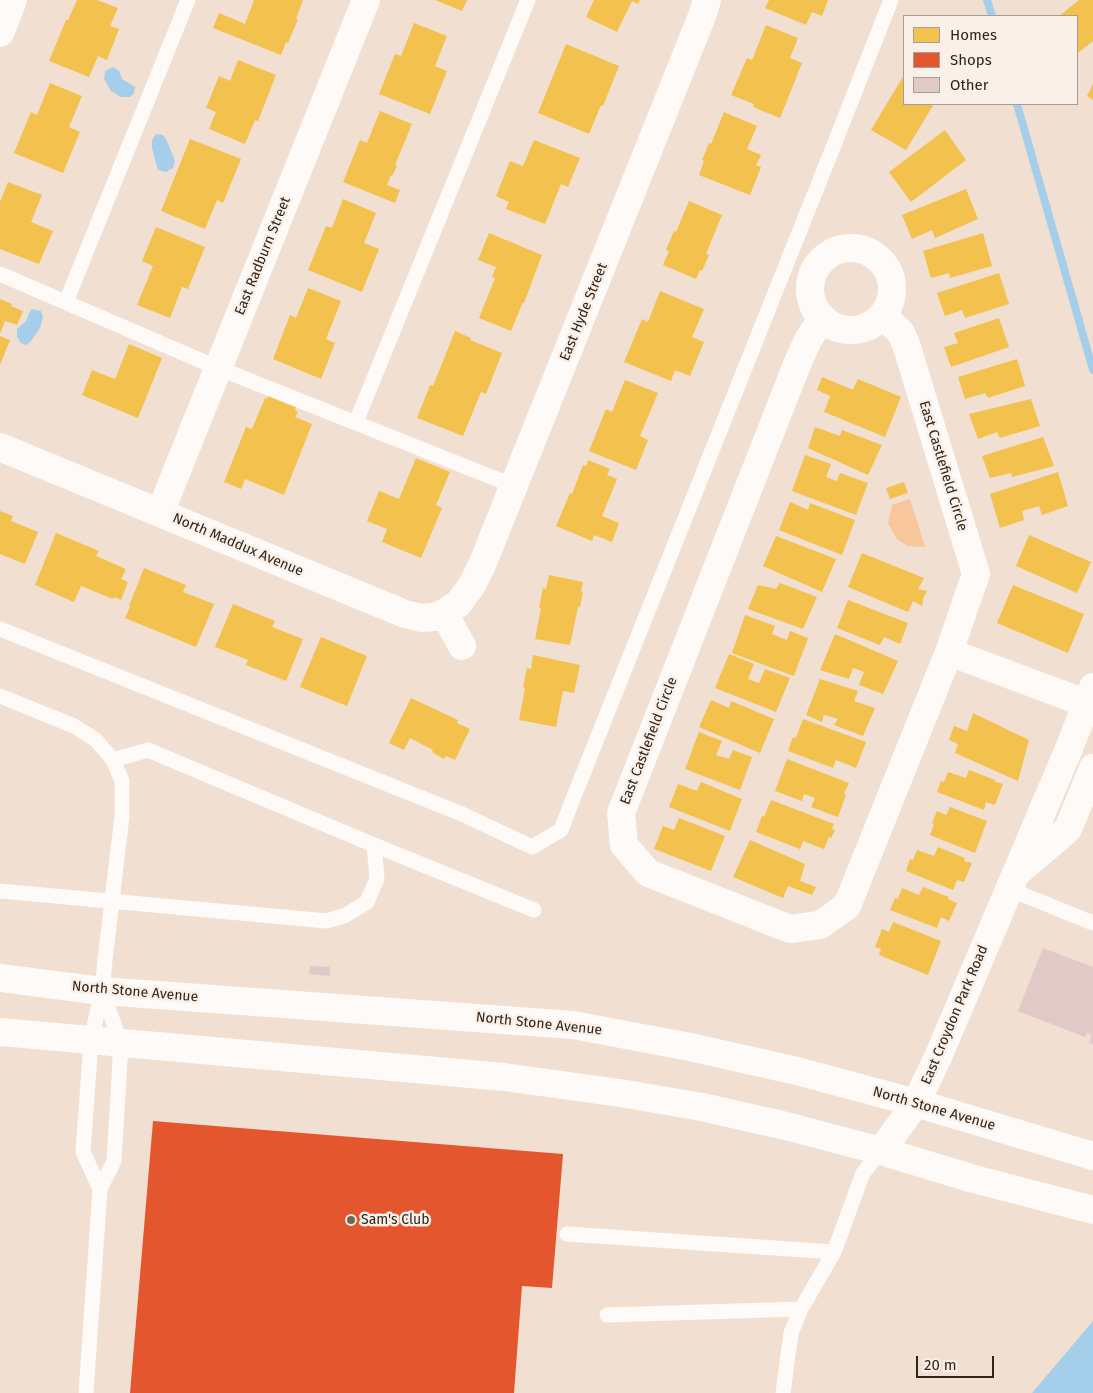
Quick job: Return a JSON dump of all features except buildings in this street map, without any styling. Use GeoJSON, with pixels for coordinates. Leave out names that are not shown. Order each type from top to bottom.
{"type":"FeatureCollection","features":[{"type":"Feature","properties":{"kind":"street"},"geometry":{"type":"LineString","coordinates":[[0,33],[13,0]]}},
{"type":"Feature","properties":{"kind":"street","name":"East Radburn Street"},"geometry":{"type":"LineString","coordinates":[[160,513],[366,0]]}},
{"type":"Feature","properties":{"kind":"street","name":"East Hyde Street"},"geometry":{"type":"LineString","coordinates":[[444,613],[458,604],[472,585],[482,565],[707,0]]}},
{"type":"Feature","properties":{"kind":"street"},"geometry":{"type":"LineString","coordinates":[[842,248],[856,248],[869,251],[881,259],[888,271],[892,284],[892,298],[887,310],[878,321],[866,328],[853,331],[839,330],[822,318],[817,314],[811,302],[809,288],[812,274],[819,262],[830,253],[842,248]]}},
{"type":"Feature","properties":{"kind":"street","name":"East Castlefield Circle"},"geometry":{"type":"LineString","coordinates":[[822,318],[808,340],[798,362],[621,813],[624,845],[648,873],[790,929],[820,925],[847,906],[949,652],[976,574],[906,344],[901,333],[883,316]]}},
{"type":"Feature","properties":{"kind":"street","name":"North Maddux Avenue"},"geometry":{"type":"LineString","coordinates":[[0,447],[404,614],[421,618],[434,617],[444,613]]}},
{"type":"Feature","properties":{"kind":"street"},"geometry":{"type":"LineString","coordinates":[[444,613],[462,646]]}},
{"type":"Feature","properties":{"kind":"street"},"geometry":{"type":"LineString","coordinates":[[949,652],[1091,699]]}},
{"type":"Feature","properties":{"kind":"street","name":"East Croydon Park Road"},"geometry":{"type":"LineString","coordinates":[[881,1151],[916,1103],[941,1050],[1091,699]]}},
{"type":"Feature","properties":{"kind":"street","name":"East Croydon Park Road"},"geometry":{"type":"LineString","coordinates":[[1013,881],[1068,830],[1090,785]]}},
{"type":"Feature","properties":{"kind":"street","name":"North Stone Avenue"},"geometry":{"type":"LineString","coordinates":[[0,978],[102,991],[573,1024],[690,1047],[797,1071],[916,1103],[1093,1156]]}},
{"type":"Feature","properties":{"kind":"street"},"geometry":{"type":"LineString","coordinates":[[0,1032],[504,1077],[620,1093],[702,1107],[786,1126],[881,1151],[974,1179],[1093,1210]]}},
{"type":"Feature","properties":{"kind":"lane"},"geometry":{"type":"LineString","coordinates":[[66,302],[188,0]]}},
{"type":"Feature","properties":{"kind":"lane"},"geometry":{"type":"LineString","coordinates":[[356,422],[528,0]]}},
{"type":"Feature","properties":{"kind":"lane"},"geometry":{"type":"LineString","coordinates":[[0,629],[462,814],[532,846],[561,830],[891,0]]}},
{"type":"Feature","properties":{"kind":"lane"},"geometry":{"type":"LineString","coordinates":[[0,274],[218,368],[514,486]]}},
{"type":"Feature","properties":{"kind":"lane"},"geometry":{"type":"LineString","coordinates":[[0,696],[74,726],[96,740],[113,760],[122,781],[122,816],[102,991],[91,1040],[83,1152],[100,1189]]}},
{"type":"Feature","properties":{"kind":"lane"},"geometry":{"type":"LineString","coordinates":[[113,760],[148,750],[534,910]]}},
{"type":"Feature","properties":{"kind":"lane"},"geometry":{"type":"LineString","coordinates":[[1056,780],[1090,785]]}},
{"type":"Feature","properties":{"kind":"lane"},"geometry":{"type":"LineString","coordinates":[[0,891],[327,921],[346,915],[367,902],[377,879],[374,845]]}},
{"type":"Feature","properties":{"kind":"lane"},"geometry":{"type":"LineString","coordinates":[[1013,881],[1093,923]]}},
{"type":"Feature","properties":{"kind":"lane"},"geometry":{"type":"LineString","coordinates":[[86,1393],[100,1189],[114,1161],[122,1043],[102,991]]}},
{"type":"Feature","properties":{"kind":"lane"},"geometry":{"type":"LineString","coordinates":[[783,1393],[791,1333],[801,1308],[834,1252],[863,1173],[881,1151]]}},
{"type":"Feature","properties":{"kind":"lane"},"geometry":{"type":"LineString","coordinates":[[567,1234],[834,1252]]}},
{"type":"Feature","properties":{"kind":"lane"},"geometry":{"type":"LineString","coordinates":[[607,1315],[801,1308]]}},
{"type":"Feature","properties":{"kind":"shaded area"},"geometry":{"type":"Polygon","coordinates":[[[910,499],[925,547],[908,546],[901,542],[896,538],[888,523],[892,505],[910,499]]]}},
{"type":"Feature","properties":{"kind":"water"},"geometry":{"type":"Polygon","coordinates":[[[113,67],[119,71],[122,79],[135,87],[134,93],[130,97],[121,97],[111,91],[104,79],[105,71],[113,67]]]}},
{"type":"Feature","properties":{"kind":"water"},"geometry":{"type":"Polygon","coordinates":[[[156,134],[163,135],[166,139],[175,161],[173,168],[166,172],[158,170],[152,148],[152,140],[156,134]]]}},
{"type":"Feature","properties":{"kind":"water"},"geometry":{"type":"Polygon","coordinates":[[[32,309],[41,311],[43,317],[40,328],[26,345],[21,343],[17,337],[17,329],[26,321],[32,309]]]}},
{"type":"Feature","properties":{"kind":"water"},"geometry":{"type":"Polygon","coordinates":[[[1093,1321],[1093,1393],[1032,1393],[1093,1321]]]}},
{"type":"Feature","properties":{"kind":"waterway"},"geometry":{"type":"LineString","coordinates":[[987,0],[992,15]]}},
{"type":"Feature","properties":{"kind":"waterway"},"geometry":{"type":"LineString","coordinates":[[1017,105],[1093,370]]}},
{"type":"Feature","properties":{"kind":"place","name":"Sam's Club"},"geometry":{"type":"Point","coordinates":[351,1220]}}]}
